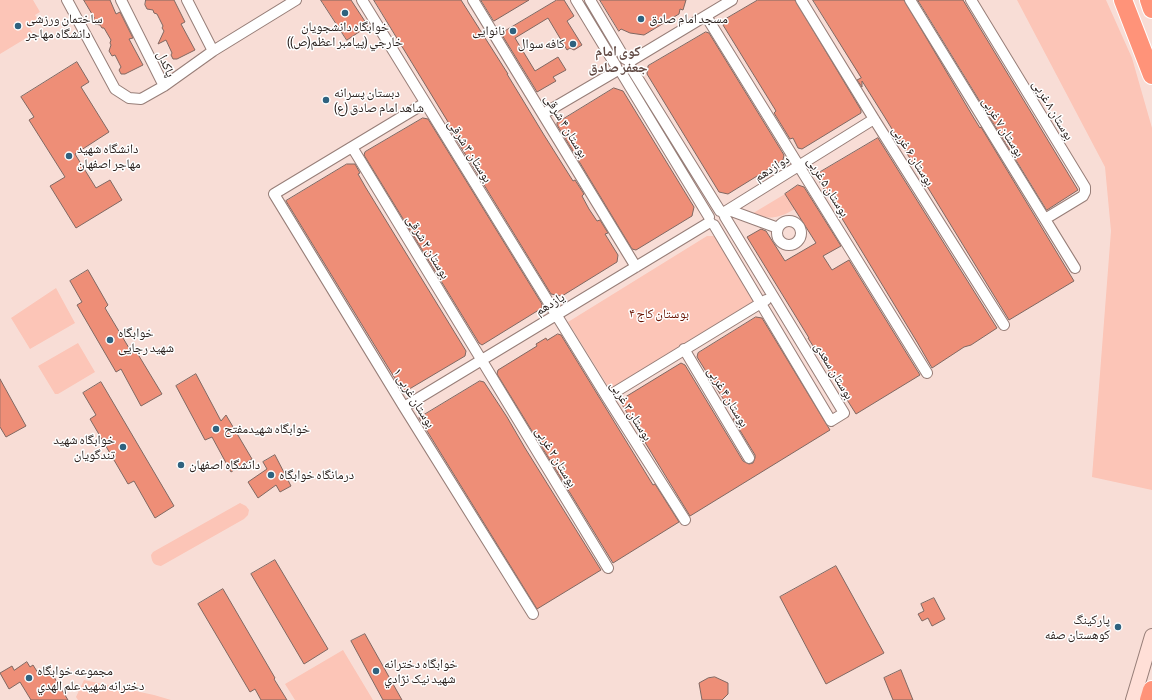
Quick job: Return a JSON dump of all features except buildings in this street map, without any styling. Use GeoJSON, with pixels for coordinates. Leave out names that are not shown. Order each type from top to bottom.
{"type":"FeatureCollection","features":[{"type":"Feature","properties":{"kind":"highway"},"geometry":{"type":"LineString","coordinates":[[1123,0],[1152,75]]}},
{"type":"Feature","properties":{"kind":"highway"},"geometry":{"type":"LineString","coordinates":[[1149,0],[1152,9]]}},
{"type":"Feature","properties":{"kind":"highway"},"geometry":{"type":"LineString","coordinates":[[1149,700],[1152,690]]}},
{"type":"Feature","properties":{"kind":"main road"},"geometry":{"type":"LineString","coordinates":[[1133,700],[1152,636]]}},
{"type":"Feature","properties":{"kind":"street","name":"پاکدل"},"geometry":{"type":"LineString","coordinates":[[67,0],[114,88],[129,98],[141,99],[164,86],[121,0]]}},
{"type":"Feature","properties":{"kind":"street"},"geometry":{"type":"LineString","coordinates":[[187,0],[213,51]]}},
{"type":"Feature","properties":{"kind":"street"},"geometry":{"type":"LineString","coordinates":[[164,86],[213,51],[296,0]]}},
{"type":"Feature","properties":{"kind":"street","name":"بوستان ۳ شرقی"},"geometry":{"type":"LineString","coordinates":[[362,0],[557,315]]}},
{"type":"Feature","properties":{"kind":"street","name":"بوستان ۴ شرقی"},"geometry":{"type":"LineString","coordinates":[[473,0],[636,267]]}},
{"type":"Feature","properties":{"kind":"street","name":"بوستان سعدی"},"geometry":{"type":"LineString","coordinates":[[576,0],[761,303],[831,421],[844,413],[772,296],[724,213],[590,0]]}},
{"type":"Feature","properties":{"kind":"street"},"geometry":{"type":"LineString","coordinates":[[543,114],[618,69],[619,60],[628,62],[732,0]]}},
{"type":"Feature","properties":{"kind":"street","name":"بوستان ۶ غربی"},"geometry":{"type":"LineString","coordinates":[[802,0],[874,119],[1004,325]]}},
{"type":"Feature","properties":{"kind":"street","name":"بوستان ۷ غربی"},"geometry":{"type":"LineString","coordinates":[[910,0],[1075,268]]}},
{"type":"Feature","properties":{"kind":"street","name":"بوستان ۸ غربی"},"geometry":{"type":"LineString","coordinates":[[971,0],[1085,187],[1083,196],[1045,219]]}},
{"type":"Feature","properties":{"kind":"street","name":"بوستان ۵ غربی"},"geometry":{"type":"LineString","coordinates":[[706,16],[927,373]]}},
{"type":"Feature","properties":{"kind":"street"},"geometry":{"type":"LineString","coordinates":[[352,147],[425,103]]}},
{"type":"Feature","properties":{"kind":"street","name":"دوازدهم"},"geometry":{"type":"LineString","coordinates":[[711,221],[720,225],[722,224],[724,213],[874,119]]}},
{"type":"Feature","properties":{"kind":"street","name":"بوستان غربی ۱"},"geometry":{"type":"LineString","coordinates":[[352,147],[274,194],[533,614]]}},
{"type":"Feature","properties":{"kind":"street","name":"بوستان ۲ شرقی"},"geometry":{"type":"LineString","coordinates":[[352,147],[481,360]]}},
{"type":"Feature","properties":{"kind":"street"},"geometry":{"type":"LineString","coordinates":[[724,213],[778,228]]}},
{"type":"Feature","properties":{"kind":"street","name":"یازدهم"},"geometry":{"type":"LineString","coordinates":[[404,407],[711,221]]}},
{"type":"Feature","properties":{"kind":"street"},"geometry":{"type":"LineString","coordinates":[[607,397],[772,296]]}},
{"type":"Feature","properties":{"kind":"street","name":"بوستان ۳ غربی"},"geometry":{"type":"LineString","coordinates":[[557,315],[685,520]]}},
{"type":"Feature","properties":{"kind":"street","name":"بوستان ۴ غربی"},"geometry":{"type":"LineString","coordinates":[[684,349],[749,458]]}},
{"type":"Feature","properties":{"kind":"street","name":"بوستان ۲ غربی"},"geometry":{"type":"LineString","coordinates":[[481,360],[608,568]]}},
{"type":"Feature","properties":{"kind":"green space","name":"ساختمان ورزشی دانشگاه مهاجر"},"geometry":{"type":"Polygon","coordinates":[[[0,0],[33,0],[40,12],[35,15],[40,23],[30,29],[33,34],[0,54],[0,0]]]}},
{"type":"Feature","properties":{"kind":"green space"},"geometry":{"type":"Polygon","coordinates":[[[1017,0],[1106,0],[1132,58],[1152,128],[1152,490],[1092,477],[1111,231],[1105,167],[1017,0]]]}},
{"type":"Feature","properties":{"kind":"green space"},"geometry":{"type":"Polygon","coordinates":[[[785,194],[795,209],[783,215],[774,217],[750,215],[785,194]]]}},
{"type":"Feature","properties":{"kind":"green space","name":"بوستان کاج ۴"},"geometry":{"type":"Polygon","coordinates":[[[707,236],[715,236],[755,301],[750,306],[614,390],[609,388],[568,322],[707,236]]]}},
{"type":"Feature","properties":{"kind":"green space"},"geometry":{"type":"Polygon","coordinates":[[[56,288],[75,323],[30,349],[11,318],[56,288]]]}},
{"type":"Feature","properties":{"kind":"green space"},"geometry":{"type":"Polygon","coordinates":[[[78,343],[95,372],[58,394],[55,394],[38,366],[78,343]]]}},
{"type":"Feature","properties":{"kind":"green space"},"geometry":{"type":"Polygon","coordinates":[[[240,503],[246,506],[249,510],[248,515],[244,519],[161,566],[153,562],[151,555],[153,552],[240,503]]]}},
{"type":"Feature","properties":{"kind":"green space"},"geometry":{"type":"Polygon","coordinates":[[[343,650],[373,700],[295,700],[285,684],[343,650]]]}},
{"type":"Feature","properties":{"kind":"green space"},"geometry":{"type":"Polygon","coordinates":[[[84,680],[171,700],[78,700],[76,697],[84,680]]]}},
{"type":"Feature","properties":{"kind":"place","name":"خوابگاه دانشجويان خارجي (پيامبر اعظم(ص))"},"geometry":{"type":"Point","coordinates":[345,13]}},
{"type":"Feature","properties":{"kind":"place","name":"مسجد امام صادق"},"geometry":{"type":"Point","coordinates":[641,19]}},
{"type":"Feature","properties":{"kind":"place","name":"ساختمان ورزشی دانشگاه مهاجر"},"geometry":{"type":"Point","coordinates":[18,26]}},
{"type":"Feature","properties":{"kind":"place","name":"نانوایی"},"geometry":{"type":"Point","coordinates":[513,31]}},
{"type":"Feature","properties":{"kind":"place","name":"کافه سوال"},"geometry":{"type":"Point","coordinates":[573,44]}},
{"type":"Feature","properties":{"kind":"place","name":"دبستان پسرانه شاهد امام صادق (ع)"},"geometry":{"type":"Point","coordinates":[326,100]}},
{"type":"Feature","properties":{"kind":"place","name":"دانشگاه شهید مهاجر اصفهان"},"geometry":{"type":"Point","coordinates":[69,156]}},
{"type":"Feature","properties":{"kind":"place","name":"خوابگاه شهید رجایی"},"geometry":{"type":"Point","coordinates":[110,340]}},
{"type":"Feature","properties":{"kind":"place","name":"خوابگاه شهیدمفتح"},"geometry":{"type":"Point","coordinates":[216,429]}},
{"type":"Feature","properties":{"kind":"place","name":"خوابگاه شهید تندگویان"},"geometry":{"type":"Point","coordinates":[123,447]}},
{"type":"Feature","properties":{"kind":"place","name":"دانشگاه اصفهان"},"geometry":{"type":"Point","coordinates":[181,465]}},
{"type":"Feature","properties":{"kind":"place","name":"درمانگاه خوابگاه"},"geometry":{"type":"Point","coordinates":[271,475]}},
{"type":"Feature","properties":{"kind":"place","name":"پارکینگ کوهستان صفه"},"geometry":{"type":"Point","coordinates":[1118,627]}},
{"type":"Feature","properties":{"kind":"place","name":"خوابگاه دخترانه شهيد نيک نژادي"},"geometry":{"type":"Point","coordinates":[376,671]}},
{"type":"Feature","properties":{"kind":"place","name":"مجموعه خوابگاه دخترانه شهيد علم الهدي"},"geometry":{"type":"Point","coordinates":[29,678]}},
{"type":"Feature","properties":{"kind":"district","name":"کوی امام جعفر صادق"},"geometry":{"type":"Point","coordinates":[618,60]}}]}
